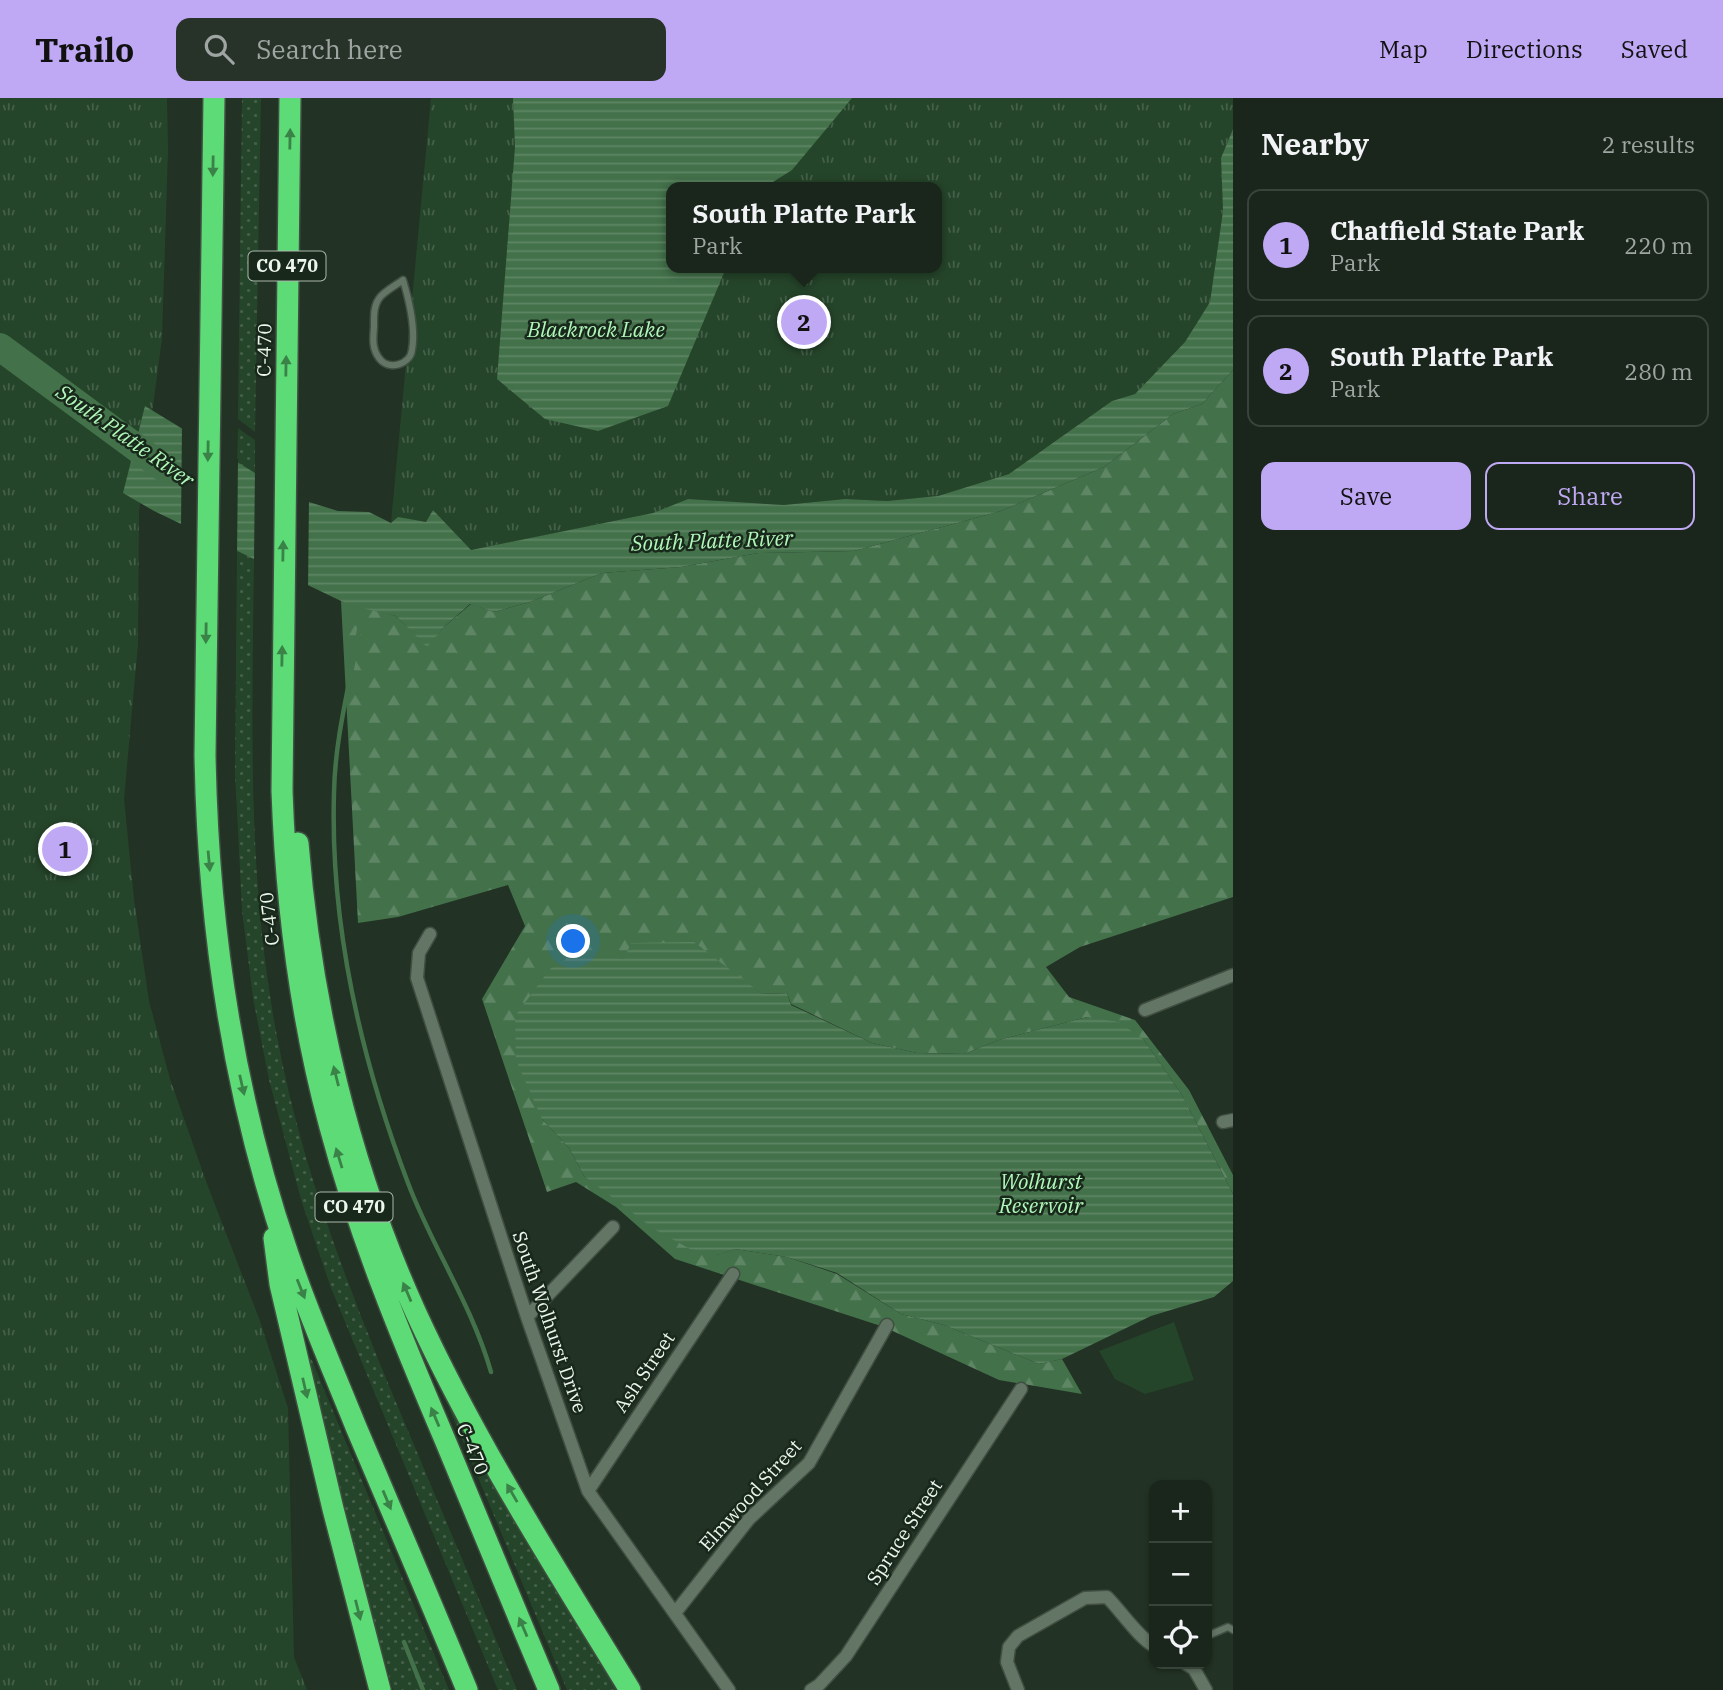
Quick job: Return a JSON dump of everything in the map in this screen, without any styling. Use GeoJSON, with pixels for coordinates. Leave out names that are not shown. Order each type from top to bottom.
{"type":"FeatureCollection","features":[{"type":"Feature","properties":{"kind":"highway"},"geometry":{"type":"LineString","coordinates":[[214,98],[205,778],[213,910],[223,988],[235,1052],[288,1254],[316,1328],[467,1690]]}},
{"type":"Feature","properties":{"kind":"highway","name":"C-470"},"geometry":{"type":"LineString","coordinates":[[290,98],[281,693],[282,802],[289,899],[308,1032],[330,1128],[384,1294],[549,1690]]}},
{"type":"Feature","properties":{"kind":"highway"},"geometry":{"type":"LineString","coordinates":[[281,693],[295,726],[298,836],[315,977],[339,1089],[375,1210],[416,1313],[467,1415],[630,1690]]}},
{"type":"Feature","properties":{"kind":"highway"},"geometry":{"type":"LineString","coordinates":[[272,1201],[280,1284],[333,1509],[380,1690]]}},
{"type":"Feature","properties":{"kind":"street","name":"South Wolhurst Drive"},"geometry":{"type":"LineString","coordinates":[[430,933],[419,953],[416,978],[527,1317],[588,1492],[729,1690]]}},
{"type":"Feature","properties":{"kind":"street"},"geometry":{"type":"LineString","coordinates":[[1145,1010],[1233,975]]}},
{"type":"Feature","properties":{"kind":"street"},"geometry":{"type":"LineString","coordinates":[[527,1317],[613,1227]]}},
{"type":"Feature","properties":{"kind":"street","name":"Ash Street"},"geometry":{"type":"LineString","coordinates":[[588,1492],[733,1274]]}},
{"type":"Feature","properties":{"kind":"street","name":"Elmwood Street"},"geometry":{"type":"LineString","coordinates":[[675,1613],[749,1519],[809,1463],[887,1325]]}},
{"type":"Feature","properties":{"kind":"street","name":"Spruce Street"},"geometry":{"type":"LineString","coordinates":[[811,1690],[846,1656],[1021,1389]]}},
{"type":"Feature","properties":{"kind":"street"},"geometry":{"type":"LineString","coordinates":[[1018,1690],[1007,1662],[1009,1647],[1018,1636],[1085,1598],[1107,1597],[1149,1643]]}},
{"type":"Feature","properties":{"kind":"street"},"geometry":{"type":"LineString","coordinates":[[1194,1669],[1206,1690]]}},
{"type":"Feature","properties":{"kind":"lane"},"geometry":{"type":"LineString","coordinates":[[403,280],[410,303],[412,352],[406,361],[398,365],[386,365],[373,347],[374,307],[381,297],[403,280]]}},
{"type":"Feature","properties":{"kind":"lane"},"geometry":{"type":"LineString","coordinates":[[1212,1634],[1228,1627],[1233,1630]]}},
{"type":"Feature","properties":{"kind":"green space"},"geometry":{"type":"Polygon","coordinates":[[[0,98],[167,98],[162,338],[139,512],[138,644],[124,799],[134,899],[149,1001],[170,1079],[260,1321],[288,1408],[294,1657],[307,1690],[0,1690],[0,98]]]}},
{"type":"Feature","properties":{"kind":"green space"},"geometry":{"type":"Polygon","coordinates":[[[242,98],[261,98],[255,432],[238,419],[242,98]]]}},
{"type":"Feature","properties":{"kind":"green space"},"geometry":{"type":"Polygon","coordinates":[[[431,98],[1233,98],[1233,129],[1221,158],[1223,211],[1210,302],[1185,342],[1135,394],[1112,401],[1009,474],[938,496],[887,501],[845,499],[784,505],[688,499],[653,513],[471,550],[433,510],[426,522],[391,523],[431,98]]]}},
{"type":"Feature","properties":{"kind":"green space"},"geometry":{"type":"Polygon","coordinates":[[[1233,370],[1233,897],[1080,947],[1046,967],[1069,997],[1135,1020],[1189,1090],[1233,1175],[1233,1194],[1182,1095],[1144,1040],[1087,1017],[999,1040],[964,1054],[917,1053],[872,1043],[791,1004],[787,993],[762,994],[736,976],[624,960],[542,1119],[569,1148],[584,1176],[718,1255],[735,1249],[787,1257],[837,1274],[901,1314],[944,1325],[1039,1364],[1062,1359],[1082,1394],[999,1380],[884,1327],[675,1259],[616,1207],[576,1182],[547,1192],[482,999],[525,926],[508,885],[398,917],[358,923],[341,601],[396,616],[427,646],[471,604],[494,612],[530,602],[602,573],[681,567],[758,553],[854,551],[1001,511],[1104,467],[1173,414],[1202,404],[1233,370]]]}},
{"type":"Feature","properties":{"kind":"green space"},"geometry":{"type":"Polygon","coordinates":[[[238,428],[255,440],[255,473],[237,463],[238,428]]]}},
{"type":"Feature","properties":{"kind":"green space"},"geometry":{"type":"Polygon","coordinates":[[[237,551],[254,559],[252,737],[256,855],[267,972],[287,1085],[316,1190],[352,1293],[517,1690],[498,1690],[331,1288],[302,1203],[269,1080],[253,998],[242,910],[235,773],[237,551]]]}},
{"type":"Feature","properties":{"kind":"green space"},"geometry":{"type":"Polygon","coordinates":[[[1174,1322],[1194,1380],[1145,1394],[1115,1379],[1099,1351],[1174,1322]]]}},
{"type":"Feature","properties":{"kind":"green space"},"geometry":{"type":"Polygon","coordinates":[[[311,1358],[449,1690],[393,1690],[366,1596],[308,1360],[311,1358]]]}},
{"type":"Feature","properties":{"kind":"green space"},"geometry":{"type":"Polygon","coordinates":[[[452,1406],[617,1690],[567,1690],[449,1408],[452,1406]]]}},
{"type":"Feature","properties":{"kind":"water","name":"Blackrock Lake"},"geometry":{"type":"Polygon","coordinates":[[[513,98],[852,98],[792,170],[773,182],[666,182],[666,273],[724,273],[668,406],[598,431],[545,419],[497,379],[515,147],[513,98]]]}},
{"type":"Feature","properties":{"kind":"water"},"geometry":{"type":"Polygon","coordinates":[[[1233,129],[1233,370],[1202,404],[1173,414],[1104,467],[1001,511],[854,551],[758,553],[681,567],[602,573],[530,602],[494,612],[470,604],[444,627],[427,647],[396,616],[341,601],[154,511],[123,493],[145,406],[255,473],[309,502],[338,511],[369,512],[391,523],[398,517],[426,522],[433,510],[471,550],[653,513],[688,499],[784,505],[845,499],[887,501],[938,496],[1009,474],[1112,401],[1135,394],[1185,342],[1210,302],[1223,211],[1221,158],[1233,129]]]}},
{"type":"Feature","properties":{"kind":"water","name":"Wolhurst Reservoir"},"geometry":{"type":"Polygon","coordinates":[[[694,942],[762,994],[787,993],[791,1005],[872,1043],[917,1053],[964,1054],[999,1040],[1087,1017],[1119,1022],[1144,1040],[1182,1095],[1233,1194],[1233,1281],[1214,1297],[1151,1316],[1062,1359],[1039,1364],[944,1325],[901,1314],[837,1273],[787,1257],[735,1249],[719,1255],[690,1249],[654,1229],[584,1176],[569,1148],[542,1119],[516,1060],[515,1016],[550,969],[579,952],[624,959],[631,943],[694,942]]]}},
{"type":"Feature","properties":{"kind":"pier"},"geometry":{"type":"Polygon","coordinates":[[[182,425],[238,459],[237,555],[181,528],[182,425]]]}},
{"type":"Feature","properties":{"kind":"pier"},"geometry":{"type":"Polygon","coordinates":[[[255,469],[309,498],[308,589],[254,563],[255,469]]]}},
{"type":"Feature","properties":{"kind":"waterway","name":"South Platte River"},"geometry":{"type":"LineString","coordinates":[[0,347],[164,468]]}},
{"type":"Feature","properties":{"kind":"waterway"},"geometry":{"type":"LineString","coordinates":[[0,357],[6,352]]}},
{"type":"Feature","properties":{"kind":"waterway"},"geometry":{"type":"LineString","coordinates":[[363,605],[335,769],[334,843],[343,942],[363,1040],[391,1136],[418,1207],[463,1300],[491,1372]]}},
{"type":"Feature","properties":{"kind":"waterway"},"geometry":{"type":"LineString","coordinates":[[404,1642],[423,1690]]}},
{"type":"Feature","properties":{"kind":"place","name":"South Platte Park"},"geometry":{"type":"Point","coordinates":[804,322]}},
{"type":"Feature","properties":{"kind":"place","name":"Chatfield State Park"},"geometry":{"type":"Point","coordinates":[65,849]}}]}
